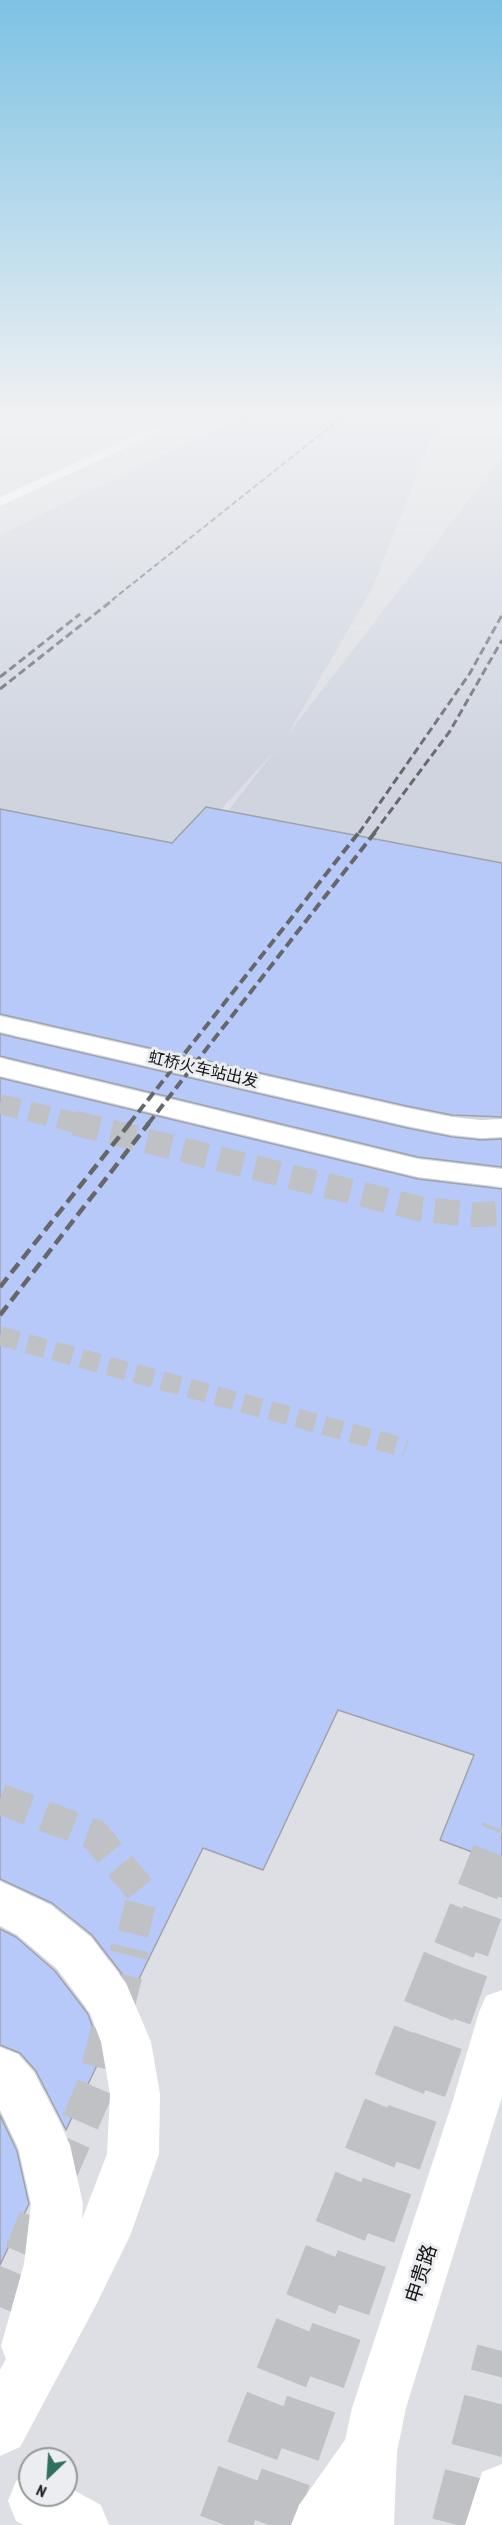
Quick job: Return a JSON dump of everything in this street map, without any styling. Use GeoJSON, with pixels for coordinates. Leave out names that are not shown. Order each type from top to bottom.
{"type":"FeatureCollection","features":[{"type":"Feature","properties":{"kind":"highway","name":"虹桥火车站出发"},"geometry":{"type":"LineString","coordinates":[[0,1024],[407,1117],[462,1127],[502,1128]]}},
{"type":"Feature","properties":{"kind":"highway"},"geometry":{"type":"LineString","coordinates":[[0,1067],[418,1168],[502,1178]]}},
{"type":"Feature","properties":{"kind":"highway"},"geometry":{"type":"LineString","coordinates":[[0,1902],[34,1920],[74,1953],[109,1999],[126,2042],[135,2094],[133,2154],[111,2217],[76,2288],[0,2427]]}},
{"type":"Feature","properties":{"kind":"highway"},"geometry":{"type":"LineString","coordinates":[[0,2071],[16,2089],[44,2145],[57,2204],[51,2264],[33,2337],[0,2417]]}},
{"type":"Feature","properties":{"kind":"street","name":"申贵路"},"geometry":{"type":"LineString","coordinates":[[319,2525],[370,2452],[379,2408],[477,2100],[502,2012]]}},
{"type":"Feature","properties":{"kind":"street"},"geometry":{"type":"LineString","coordinates":[[366,2525],[370,2452]]}},
{"type":"Feature","properties":{"kind":"street"},"geometry":{"type":"LineString","coordinates":[[493,2525],[502,2492]]}},
{"type":"Feature","properties":{"kind":"shaded area"},"geometry":{"type":"Polygon","coordinates":[[[6,532],[395,532],[373,587],[288,734],[444,532],[502,532],[502,1168],[0,2181],[0,1064],[227,812],[277,748],[0,1052],[0,535],[6,532]]]}},
{"type":"Feature","properties":{"kind":"building"},"geometry":{"type":"Polygon","coordinates":[[[206,807],[502,863],[502,1117],[452,1115],[407,1106],[0,1014],[0,809],[172,843],[206,807]]]}},
{"type":"Feature","properties":{"kind":"building"},"geometry":{"type":"Polygon","coordinates":[[[0,1034],[407,1128],[452,1137],[481,1140],[502,1139],[502,1167],[418,1157],[0,1056],[0,1034]]]}},
{"type":"Feature","properties":{"kind":"building"},"geometry":{"type":"Polygon","coordinates":[[[0,1078],[418,1179],[502,1189],[502,1863],[440,1840],[474,1755],[338,1710],[263,1870],[203,1848],[132,1993],[128,1982],[92,1935],[52,1903],[0,1879],[0,1078]]]}},
{"type":"Feature","properties":{"kind":"building"},"geometry":{"type":"Polygon","coordinates":[[[0,1929],[16,1937],[55,1971],[88,2014],[99,2043],[101,2057],[66,2130],[36,2071],[20,2053],[0,2045],[0,1929]]]}},
{"type":"Feature","properties":{"kind":"building"},"geometry":{"type":"Polygon","coordinates":[[[0,2115],[17,2151],[29,2204],[0,2265],[0,2115]]]}},
{"type":"Feature","properties":{"kind":"tunnel"},"geometry":{"type":"LineString","coordinates":[[0,1104],[81,1124]]}},
{"type":"Feature","properties":{"kind":"tunnel"},"geometry":{"type":"LineString","coordinates":[[75,1123],[421,1209],[475,1215],[502,1213]]}},
{"type":"Feature","properties":{"kind":"tunnel"},"geometry":{"type":"LineString","coordinates":[[0,1336],[406,1448]]}},
{"type":"Feature","properties":{"kind":"tunnel"},"geometry":{"type":"LineString","coordinates":[[0,1799],[95,1835],[143,1893],[129,1950]]}},
{"type":"Feature","properties":{"kind":"tunnel"},"geometry":{"type":"LineString","coordinates":[[454,1950],[502,1830]]}},
{"type":"Feature","properties":{"kind":"tunnel"},"geometry":{"type":"LineString","coordinates":[[469,1950],[502,1856]]}},
{"type":"Feature","properties":{"kind":"tunnel"},"geometry":{"type":"LineString","coordinates":[[57,2175],[96,2086],[130,1948]]}},
{"type":"Feature","properties":{"kind":"tunnel"},"geometry":{"type":"LineString","coordinates":[[225,2525],[257,2438],[454,1948]]}},
{"type":"Feature","properties":{"kind":"tunnel"},"geometry":{"type":"LineString","coordinates":[[269,2525],[470,1948]]}},
{"type":"Feature","properties":{"kind":"tunnel"},"geometry":{"type":"LineString","coordinates":[[0,2307],[38,2218]]}},
{"type":"Feature","properties":{"kind":"tunnel"},"geometry":{"type":"LineString","coordinates":[[457,2525],[502,2351]]}},
{"type":"Feature","properties":{"kind":"railway"},"geometry":{"type":"LineString","coordinates":[[112,600],[198,532]]}},
{"type":"Feature","properties":{"kind":"railway"},"geometry":{"type":"LineString","coordinates":[[0,689],[114,599]]}},
{"type":"Feature","properties":{"kind":"railway"},"geometry":{"type":"LineString","coordinates":[[0,677],[80,614]]}},
{"type":"Feature","properties":{"kind":"railway"},"geometry":{"type":"LineString","coordinates":[[359,833],[470,673],[502,615]]}},
{"type":"Feature","properties":{"kind":"railway"},"geometry":{"type":"LineString","coordinates":[[374,833],[450,731],[502,640]]}},
{"type":"Feature","properties":{"kind":"railway"},"geometry":{"type":"LineString","coordinates":[[129,1124],[360,831]]}},
{"type":"Feature","properties":{"kind":"railway"},"geometry":{"type":"LineString","coordinates":[[148,1124],[376,831]]}},
{"type":"Feature","properties":{"kind":"railway"},"geometry":{"type":"LineString","coordinates":[[0,1287],[130,1123]]}},
{"type":"Feature","properties":{"kind":"railway"},"geometry":{"type":"LineString","coordinates":[[0,1315],[149,1123]]}}]}
